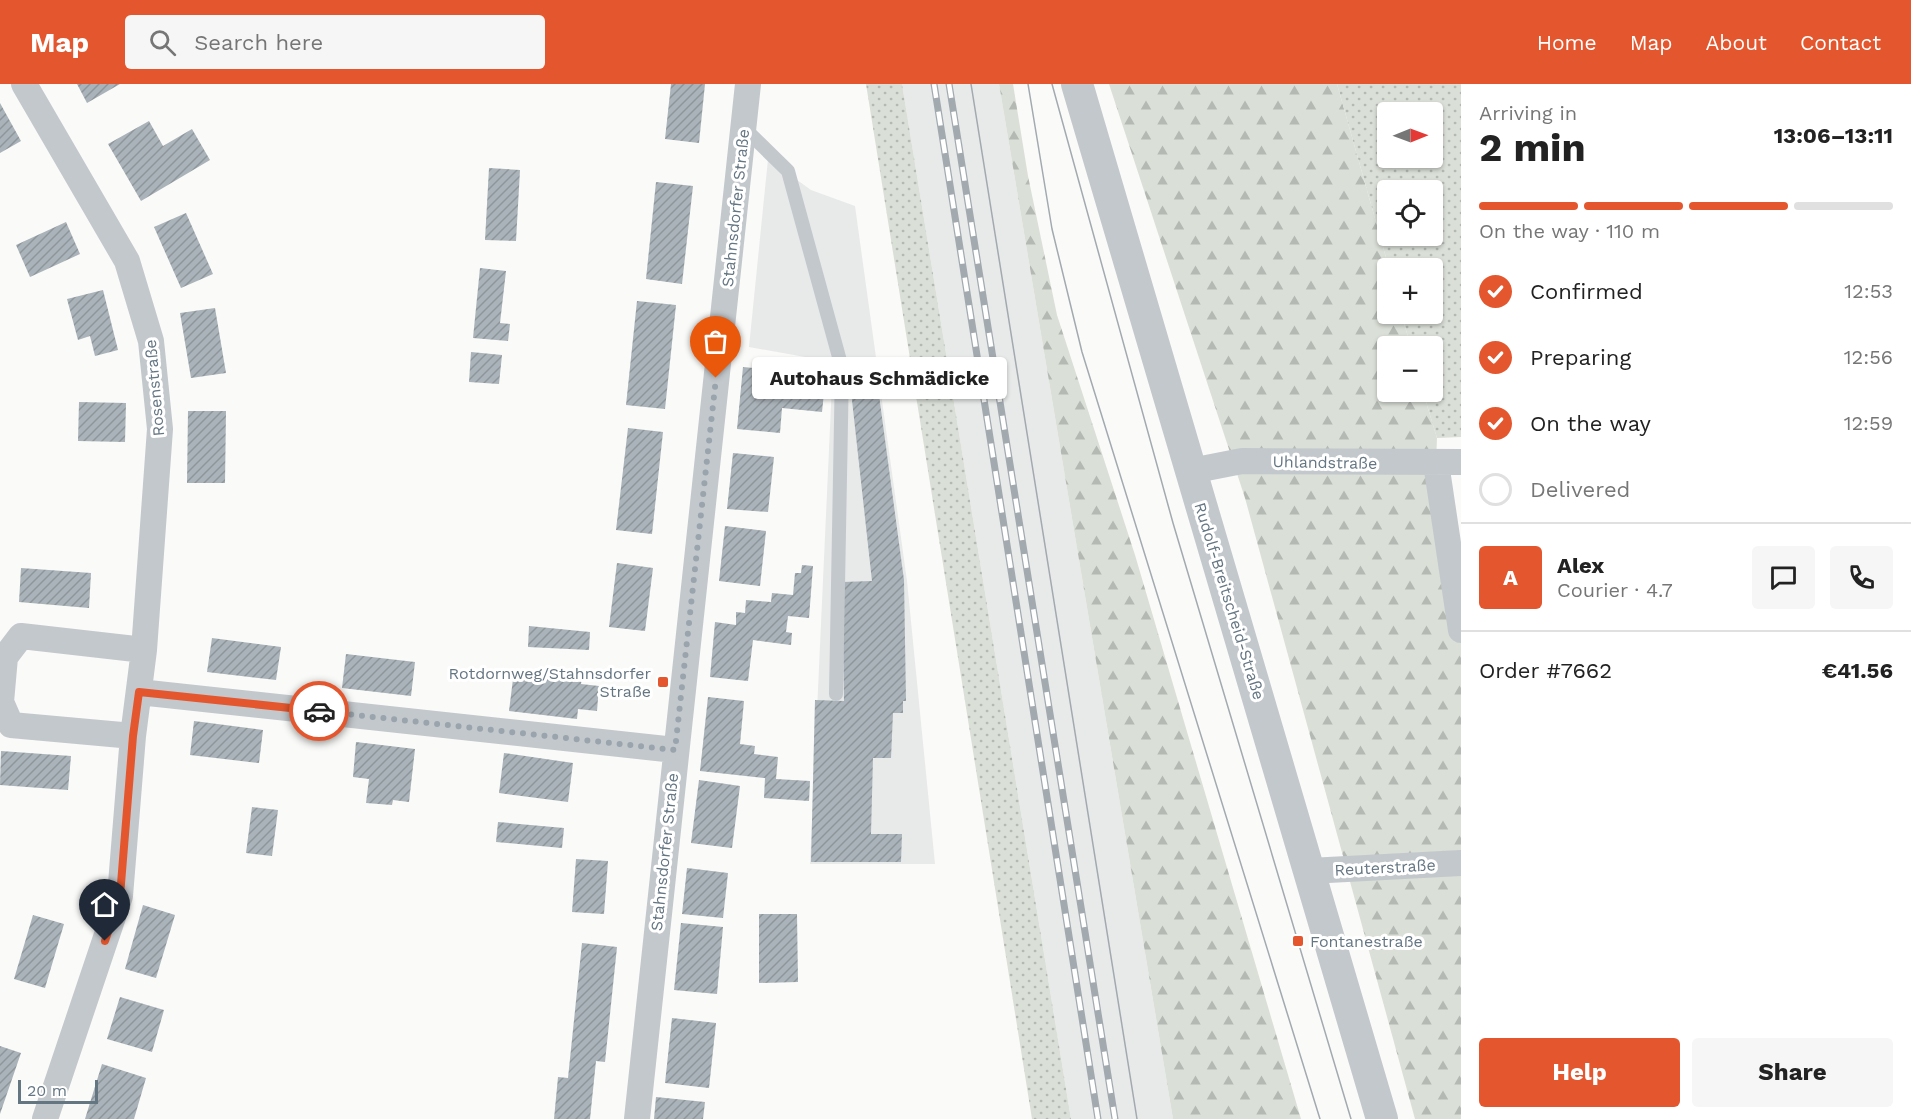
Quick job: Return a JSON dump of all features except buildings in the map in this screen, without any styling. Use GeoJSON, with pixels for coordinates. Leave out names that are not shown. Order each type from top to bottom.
{"type":"FeatureCollection","features":[{"type":"Feature","properties":{"kind":"street","name":"Rosenstraße"},"geometry":{"type":"LineString","coordinates":[[24,84],[127,261],[152,341],[160,429],[144,650],[133,736],[120,896],[45,1119]]}},
{"type":"Feature","properties":{"kind":"street","name":"Stahnsdorfer Straße"},"geometry":{"type":"LineString","coordinates":[[637,1119],[748,84]]}},
{"type":"Feature","properties":{"kind":"street","name":"Rudolf-Breitscheid-Straße"},"geometry":{"type":"LineString","coordinates":[[1077,84],[1382,1119]]}},
{"type":"Feature","properties":{"kind":"street","name":"Uhlandstraße"},"geometry":{"type":"LineString","coordinates":[[1191,471],[1242,461],[1449,462]]}},
{"type":"Feature","properties":{"kind":"street"},"geometry":{"type":"LineString","coordinates":[[1449,462],[1461,630]]}},
{"type":"Feature","properties":{"kind":"street"},"geometry":{"type":"LineString","coordinates":[[133,736],[11,725],[1,702],[5,657],[21,636],[144,650]]}},
{"type":"Feature","properties":{"kind":"street"},"geometry":{"type":"LineString","coordinates":[[139,692],[675,750]]}},
{"type":"Feature","properties":{"kind":"street","name":"Reuterstraße"},"geometry":{"type":"LineString","coordinates":[[1309,871],[1461,863]]}},
{"type":"Feature","properties":{"kind":"lane"},"geometry":{"type":"LineString","coordinates":[[744,128],[788,171],[842,368],[836,694]]}},
{"type":"Feature","properties":{"kind":"shaded area"},"geometry":{"type":"Polygon","coordinates":[[[902,84],[999,84],[1173,1119],[1071,1119],[902,84]]]}},
{"type":"Feature","properties":{"kind":"shaded area"},"geometry":{"type":"Polygon","coordinates":[[[768,159],[811,190],[855,206],[907,581],[935,864],[810,864],[833,362],[749,347],[768,159]]]}},
{"type":"Feature","properties":{"kind":"green space"},"geometry":{"type":"Polygon","coordinates":[[[866,84],[902,84],[1071,1119],[1032,1119],[866,84]]]}},
{"type":"Feature","properties":{"kind":"green space"},"geometry":{"type":"Polygon","coordinates":[[[999,84],[1013,84],[1028,176],[1057,315],[1135,555],[1301,1119],[1173,1119],[999,84]]]}},
{"type":"Feature","properties":{"kind":"green space"},"geometry":{"type":"Polygon","coordinates":[[[1109,84],[1337,84],[1377,226],[1377,246],[1383,246],[1386,258],[1377,258],[1377,324],[1404,324],[1408,336],[1377,336],[1377,402],[1426,402],[1437,438],[1436,463],[1461,630],[1461,1119],[1415,1119],[1245,498],[1109,84]]]}},
{"type":"Feature","properties":{"kind":"green space"},"geometry":{"type":"Polygon","coordinates":[[[1337,84],[1461,84],[1461,437],[1437,438],[1426,402],[1443,402],[1443,336],[1408,336],[1404,324],[1443,324],[1443,258],[1386,258],[1383,246],[1443,246],[1443,180],[1377,180],[1377,226],[1337,84]]]}},
{"type":"Feature","properties":{"kind":"tram line"},"geometry":{"type":"LineString","coordinates":[[971,84],[1137,1119]]}},
{"type":"Feature","properties":{"kind":"tram line"},"geometry":{"type":"LineString","coordinates":[[1028,84],[1052,229],[1082,352],[1320,1119]]}},
{"type":"Feature","properties":{"kind":"tram line"},"geometry":{"type":"LineString","coordinates":[[1052,84],[1173,523],[1351,1119]]}},
{"type":"Feature","properties":{"kind":"railway"},"geometry":{"type":"LineString","coordinates":[[934,84],[1098,1119]]}},
{"type":"Feature","properties":{"kind":"railway"},"geometry":{"type":"LineString","coordinates":[[949,84],[1115,1119]]}},
{"type":"Feature","properties":{"kind":"way so far"},"geometry":{"type":"LineString","coordinates":[[319,711],[675,750],[716,378]]}},
{"type":"Feature","properties":{"kind":"place","name":"Autohaus Schmädicke"},"geometry":{"type":"Point","coordinates":[716,378]}},
{"type":"Feature","properties":{"kind":"place","name":"Rotdornweg/Stahnsdorfer Straße"},"geometry":{"type":"Point","coordinates":[663,682]}},
{"type":"Feature","properties":{"kind":"place","name":"Fontanestraße"},"geometry":{"type":"Point","coordinates":[1298,941]}},
{"type":"Feature","properties":{"kind":"route"},"geometry":{"type":"LineString","coordinates":[[105,941],[120,896],[133,736],[139,692],[319,711]]}}]}
